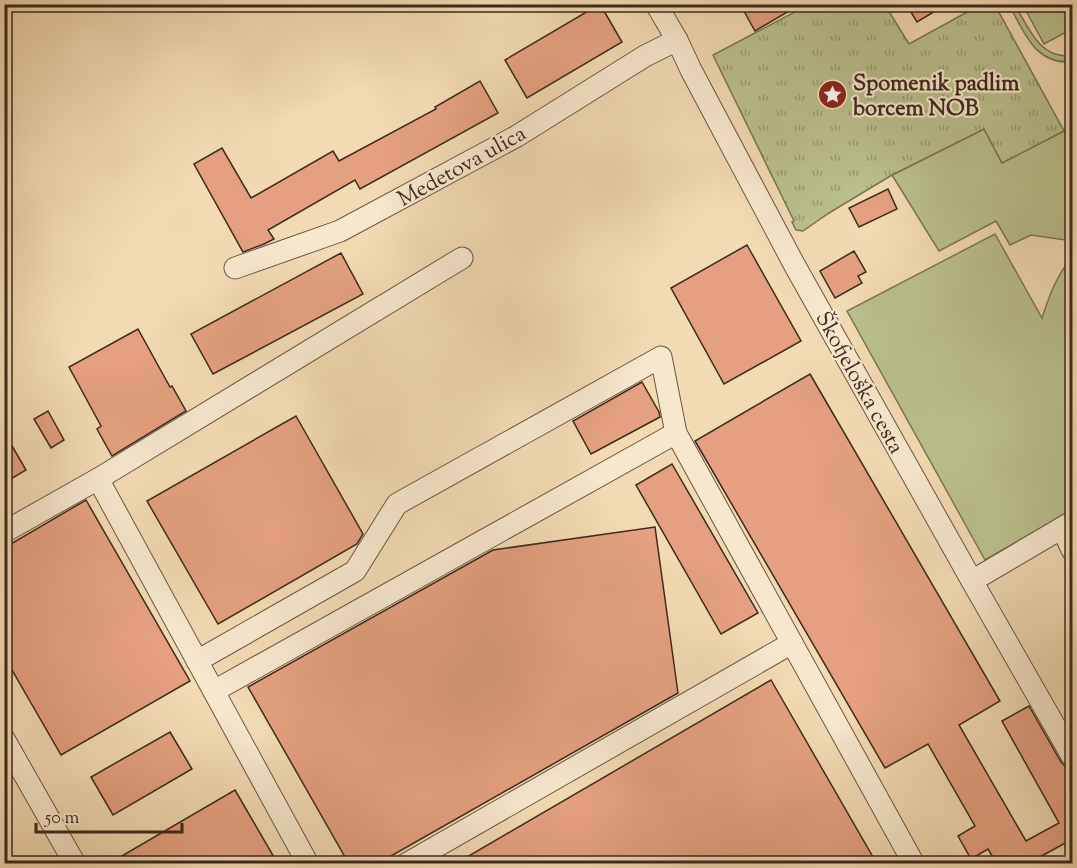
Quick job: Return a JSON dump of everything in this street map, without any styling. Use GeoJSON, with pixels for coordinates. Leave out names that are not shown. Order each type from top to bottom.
{"type":"FeatureCollection","features":[{"type":"Feature","properties":{"kind":"street","name":"Škofjeloška cesta"},"geometry":{"type":"LineString","coordinates":[[656,4],[795,266],[1072,756]]}},
{"type":"Feature","properties":{"kind":"street","name":"Medetova ulica"},"geometry":{"type":"LineString","coordinates":[[235,268],[340,231],[517,136],[638,61],[677,40]]}},
{"type":"Feature","properties":{"kind":"street"},"geometry":{"type":"LineString","coordinates":[[4,532],[98,479],[462,258]]}},
{"type":"Feature","properties":{"kind":"street"},"geometry":{"type":"LineString","coordinates":[[197,661],[355,570],[397,504],[660,357],[676,433],[914,864]]}},
{"type":"Feature","properties":{"kind":"street"},"geometry":{"type":"LineString","coordinates":[[213,690],[676,433]]}},
{"type":"Feature","properties":{"kind":"street"},"geometry":{"type":"LineString","coordinates":[[98,479],[308,864]]}},
{"type":"Feature","properties":{"kind":"street"},"geometry":{"type":"LineString","coordinates":[[972,581],[1067,525],[1072,550]]}},
{"type":"Feature","properties":{"kind":"street"},"geometry":{"type":"LineString","coordinates":[[406,864],[792,643]]}},
{"type":"Feature","properties":{"kind":"street"},"geometry":{"type":"LineString","coordinates":[[4,739],[75,864]]}},
{"type":"Feature","properties":{"kind":"green space"},"geometry":{"type":"Polygon","coordinates":[[[810,4],[885,5],[909,44],[980,5],[995,5],[1064,131],[1002,163],[984,129],[892,175],[803,231],[796,230],[792,222],[794,221],[713,55],[810,4]]]}},
{"type":"Feature","properties":{"kind":"green space"},"geometry":{"type":"Polygon","coordinates":[[[1009,5],[1015,5],[1031,32],[1044,48],[1052,53],[1072,55],[1072,62],[1048,58],[1032,45],[1009,5]]]}},
{"type":"Feature","properties":{"kind":"green space"},"geometry":{"type":"Polygon","coordinates":[[[1023,5],[1072,5],[1072,29],[1044,44],[1023,5]]]}},
{"type":"Feature","properties":{"kind":"green space"},"geometry":{"type":"Polygon","coordinates":[[[984,129],[1002,163],[1064,131],[1072,143],[1072,241],[1031,235],[1010,245],[996,221],[939,251],[892,175],[984,129]]]}},
{"type":"Feature","properties":{"kind":"green space"},"geometry":{"type":"Polygon","coordinates":[[[995,234],[1042,318],[1054,286],[1072,257],[1072,510],[985,560],[847,311],[995,234]]]}},
{"type":"Feature","properties":{"kind":"building"},"geometry":{"type":"Polygon","coordinates":[[[600,4],[622,42],[527,98],[505,60],[600,4]]]}},
{"type":"Feature","properties":{"kind":"building"},"geometry":{"type":"Polygon","coordinates":[[[740,4],[801,4],[755,31],[740,4]]]}},
{"type":"Feature","properties":{"kind":"building"},"geometry":{"type":"Polygon","coordinates":[[[906,4],[947,4],[917,22],[906,4]]]}},
{"type":"Feature","properties":{"kind":"building"},"geometry":{"type":"Polygon","coordinates":[[[480,81],[498,113],[360,189],[355,180],[268,230],[274,239],[243,252],[194,164],[222,148],[251,198],[333,151],[339,161],[436,109],[435,107],[480,81]]]}},
{"type":"Feature","properties":{"kind":"building"},"geometry":{"type":"Polygon","coordinates":[[[888,189],[897,209],[859,227],[849,208],[888,189]]]}},
{"type":"Feature","properties":{"kind":"building"},"geometry":{"type":"Polygon","coordinates":[[[747,245],[801,341],[724,384],[671,288],[747,245]]]}},
{"type":"Feature","properties":{"kind":"building"},"geometry":{"type":"Polygon","coordinates":[[[854,251],[866,272],[858,276],[862,283],[835,298],[820,271],[854,251]]]}},
{"type":"Feature","properties":{"kind":"building"},"geometry":{"type":"Polygon","coordinates":[[[341,253],[363,294],[213,374],[191,334],[341,253]]]}},
{"type":"Feature","properties":{"kind":"building"},"geometry":{"type":"Polygon","coordinates":[[[138,329],[186,411],[112,456],[97,429],[101,426],[69,367],[138,329]]]}},
{"type":"Feature","properties":{"kind":"building"},"geometry":{"type":"Polygon","coordinates":[[[810,374],[1000,701],[959,725],[1026,841],[1059,823],[1002,721],[1029,706],[1072,779],[1072,847],[1069,841],[1036,859],[1037,864],[997,864],[988,849],[971,859],[958,836],[975,826],[928,744],[885,768],[695,441],[810,374]]]}},
{"type":"Feature","properties":{"kind":"building"},"geometry":{"type":"Polygon","coordinates":[[[642,382],[660,417],[591,454],[573,421],[642,382]]]}},
{"type":"Feature","properties":{"kind":"building"},"geometry":{"type":"Polygon","coordinates":[[[48,411],[64,440],[51,448],[34,419],[48,411]]]}},
{"type":"Feature","properties":{"kind":"building"},"geometry":{"type":"Polygon","coordinates":[[[296,416],[363,534],[357,544],[218,624],[147,501],[296,416]]]}},
{"type":"Feature","properties":{"kind":"building"},"geometry":{"type":"Polygon","coordinates":[[[4,432],[26,470],[4,483],[4,432]]]}},
{"type":"Feature","properties":{"kind":"building"},"geometry":{"type":"Polygon","coordinates":[[[672,464],[758,613],[721,634],[636,485],[672,464]]]}},
{"type":"Feature","properties":{"kind":"building"},"geometry":{"type":"Polygon","coordinates":[[[86,500],[190,681],[61,755],[4,656],[4,548],[86,500]]]}},
{"type":"Feature","properties":{"kind":"building"},"geometry":{"type":"Polygon","coordinates":[[[655,527],[678,693],[377,864],[349,864],[248,687],[493,550],[655,527]]]}},
{"type":"Feature","properties":{"kind":"building"},"geometry":{"type":"Polygon","coordinates":[[[771,680],[877,864],[455,864],[771,680]]]}},
{"type":"Feature","properties":{"kind":"building"},"geometry":{"type":"Polygon","coordinates":[[[170,732],[192,769],[113,815],[91,777],[170,732]]]}},
{"type":"Feature","properties":{"kind":"building"},"geometry":{"type":"Polygon","coordinates":[[[235,790],[278,864],[108,864],[235,790]]]}},
{"type":"Feature","properties":{"kind":"place","name":"Spomenik padlim borcem NOB"},"geometry":{"type":"Point","coordinates":[832,95]}}]}
